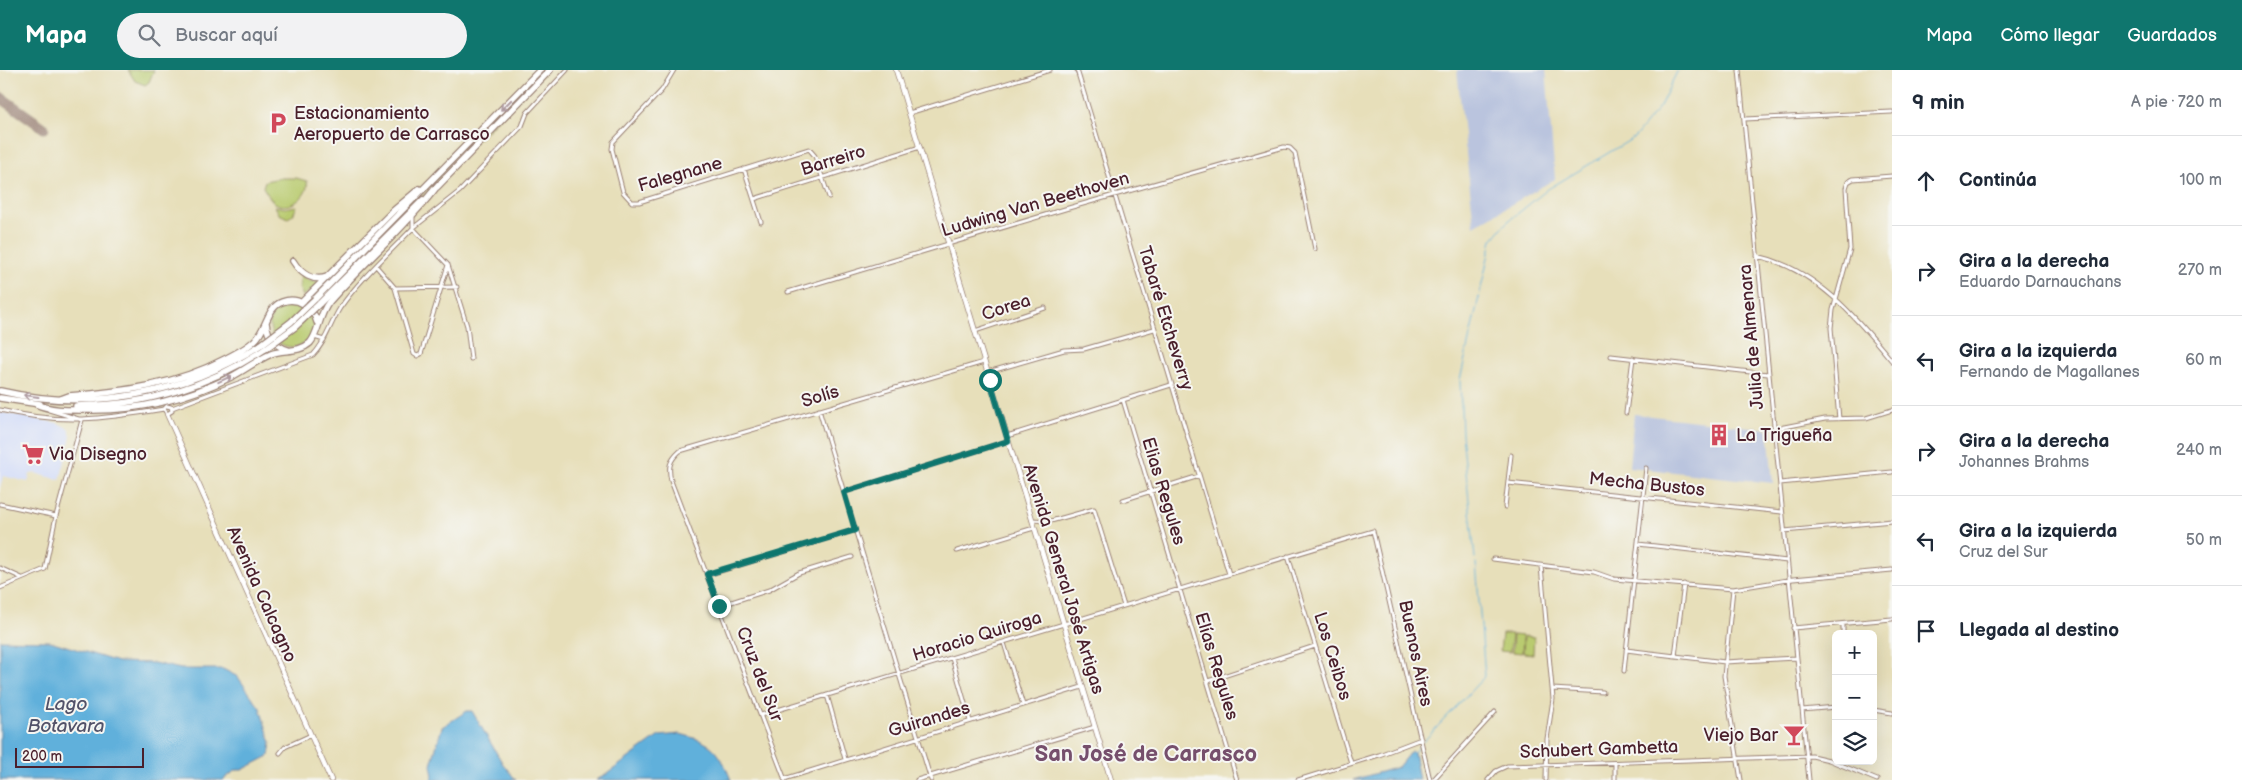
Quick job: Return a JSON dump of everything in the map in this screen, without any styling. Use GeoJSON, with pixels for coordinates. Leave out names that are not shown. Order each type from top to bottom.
{"type":"FeatureCollection","features":[{"type":"Feature","properties":{"kind":"highway"},"geometry":{"type":"LineString","coordinates":[[0,398],[36,404],[100,406],[158,396],[210,379],[294,327],[540,70]]}},
{"type":"Feature","properties":{"kind":"highway"},"geometry":{"type":"LineString","coordinates":[[317,302],[438,186],[550,70]]}},
{"type":"Feature","properties":{"kind":"highway"},"geometry":{"type":"LineString","coordinates":[[302,302],[393,211],[426,182],[433,180]]}},
{"type":"Feature","properties":{"kind":"highway"},"geometry":{"type":"LineString","coordinates":[[36,404],[45,408],[112,410],[160,403],[215,384],[273,353],[303,348],[314,337],[317,324],[330,302],[413,216],[438,186]]}},
{"type":"Feature","properties":{"kind":"highway"},"geometry":{"type":"LineString","coordinates":[[293,261],[297,268],[312,278],[329,277]]}},
{"type":"Feature","properties":{"kind":"highway"},"geometry":{"type":"LineString","coordinates":[[62,399],[69,396],[141,388],[184,377],[242,350],[254,342],[266,323],[270,312],[277,304],[292,300],[302,302],[312,310],[317,324]]}},
{"type":"Feature","properties":{"kind":"highway"},"geometry":{"type":"LineString","coordinates":[[266,323],[267,332],[272,341],[279,347],[288,350]]}},
{"type":"Feature","properties":{"kind":"highway"},"geometry":{"type":"LineString","coordinates":[[0,390],[31,397],[101,400],[163,389],[213,371],[263,346]]}},
{"type":"Feature","properties":{"kind":"street"},"geometry":{"type":"LineString","coordinates":[[0,410],[44,418],[82,420],[168,412],[313,355],[324,340],[340,309],[376,266],[413,228],[460,191],[522,126],[527,113],[567,70]]}},
{"type":"Feature","properties":{"kind":"street","name":"Falegnane"},"geometry":{"type":"LineString","coordinates":[[674,70],[662,90],[613,142],[612,149],[626,197],[632,202],[639,202],[809,149],[813,152],[829,196]]}},
{"type":"Feature","properties":{"kind":"street","name":"Avenida General José Artigas"},"geometry":{"type":"LineString","coordinates":[[896,70],[1111,780]]}},
{"type":"Feature","properties":{"kind":"street"},"geometry":{"type":"LineString","coordinates":[[909,113],[1050,70]]}},
{"type":"Feature","properties":{"kind":"street","name":"Tabaré Etcheverry"},"geometry":{"type":"LineString","coordinates":[[1076,70],[1229,574]]}},
{"type":"Feature","properties":{"kind":"street","name":"Julia de Almenara"},"geometry":{"type":"LineString","coordinates":[[1739,70],[1809,780]]}},
{"type":"Feature","properties":{"kind":"street"},"geometry":{"type":"LineString","coordinates":[[1745,119],[1892,112]]}},
{"type":"Feature","properties":{"kind":"street","name":"Barreiro"},"geometry":{"type":"LineString","coordinates":[[754,199],[920,147]]}},
{"type":"Feature","properties":{"kind":"street","name":"Ludwing Van Beethoven"},"geometry":{"type":"LineString","coordinates":[[788,292],[1114,195],[1284,147],[1290,148],[1295,153],[1315,249]]}},
{"type":"Feature","properties":{"kind":"street"},"geometry":{"type":"LineString","coordinates":[[744,169],[761,222]]}},
{"type":"Feature","properties":{"kind":"street"},"geometry":{"type":"LineString","coordinates":[[1839,419],[1831,320],[1850,249],[1846,188],[1850,181],[1892,176]]}},
{"type":"Feature","properties":{"kind":"street"},"geometry":{"type":"LineString","coordinates":[[413,216],[413,228],[448,265],[457,287],[468,326],[471,359]]}},
{"type":"Feature","properties":{"kind":"street"},"geometry":{"type":"LineString","coordinates":[[1757,256],[1790,268],[1836,298],[1891,359]]}},
{"type":"Feature","properties":{"kind":"street"},"geometry":{"type":"LineString","coordinates":[[376,266],[395,288],[414,354],[417,356],[421,354],[448,265]]}},
{"type":"Feature","properties":{"kind":"street"},"geometry":{"type":"LineString","coordinates":[[395,288],[457,287]]}},
{"type":"Feature","properties":{"kind":"street","name":"Corea"},"geometry":{"type":"LineString","coordinates":[[975,331],[1045,308]]}},
{"type":"Feature","properties":{"kind":"street"},"geometry":{"type":"LineString","coordinates":[[988,372],[1064,350],[1084,349],[1154,329]]}},
{"type":"Feature","properties":{"kind":"street"},"geometry":{"type":"LineString","coordinates":[[314,337],[324,340]]}},
{"type":"Feature","properties":{"kind":"street"},"geometry":{"type":"LineString","coordinates":[[1891,359],[1892,352]]}},
{"type":"Feature","properties":{"kind":"street"},"geometry":{"type":"LineString","coordinates":[[1611,356],[1768,374]]}},
{"type":"Feature","properties":{"kind":"street"},"geometry":{"type":"LineString","coordinates":[[1626,413],[1632,358]]}},
{"type":"Feature","properties":{"kind":"street","name":"Solís"},"geometry":{"type":"LineString","coordinates":[[669,465],[680,451],[984,362]]}},
{"type":"Feature","properties":{"kind":"street"},"geometry":{"type":"LineString","coordinates":[[844,492],[1171,385]]}},
{"type":"Feature","properties":{"kind":"street","name":"Elias Regules"},"geometry":{"type":"LineString","coordinates":[[1123,400],[1179,589]]}},
{"type":"Feature","properties":{"kind":"street"},"geometry":{"type":"LineString","coordinates":[[45,408],[82,420]]}},
{"type":"Feature","properties":{"kind":"street"},"geometry":{"type":"LineString","coordinates":[[820,410],[930,778]]}},
{"type":"Feature","properties":{"kind":"street"},"geometry":{"type":"LineString","coordinates":[[1774,430],[1825,419],[1866,418],[1892,410]]}},
{"type":"Feature","properties":{"kind":"street","name":"Avenida Calcagno"},"geometry":{"type":"LineString","coordinates":[[168,412],[331,780]]}},
{"type":"Feature","properties":{"kind":"street"},"geometry":{"type":"LineString","coordinates":[[0,588],[45,569],[56,516],[82,420]]}},
{"type":"Feature","properties":{"kind":"street"},"geometry":{"type":"LineString","coordinates":[[1505,507],[1511,455]]}},
{"type":"Feature","properties":{"kind":"street","name":"Cruz del Sur"},"geometry":{"type":"LineString","coordinates":[[669,465],[671,481],[784,779]]}},
{"type":"Feature","properties":{"kind":"street"},"geometry":{"type":"LineString","coordinates":[[1624,671],[1646,468]]}},
{"type":"Feature","properties":{"kind":"street"},"geometry":{"type":"LineString","coordinates":[[1780,483],[1892,472]]}},
{"type":"Feature","properties":{"kind":"street"},"geometry":{"type":"LineString","coordinates":[[1123,500],[1199,476]]}},
{"type":"Feature","properties":{"kind":"street","name":"Mecha Bustos"},"geometry":{"type":"LineString","coordinates":[[1508,483],[1782,512]]}},
{"type":"Feature","properties":{"kind":"street"},"geometry":{"type":"LineString","coordinates":[[0,504],[56,516]]}},
{"type":"Feature","properties":{"kind":"street"},"geometry":{"type":"LineString","coordinates":[[1032,520],[1051,521],[1094,509],[1124,606]]}},
{"type":"Feature","properties":{"kind":"street"},"geometry":{"type":"LineString","coordinates":[[1784,531],[1892,521]]}},
{"type":"Feature","properties":{"kind":"street"},"geometry":{"type":"LineString","coordinates":[[957,551],[1034,528]]}},
{"type":"Feature","properties":{"kind":"street"},"geometry":{"type":"LineString","coordinates":[[707,574],[855,530]]}},
{"type":"Feature","properties":{"kind":"street","name":"Horacio Quiroga"},"geometry":{"type":"LineString","coordinates":[[761,715],[1373,531]]}},
{"type":"Feature","properties":{"kind":"street","name":"Buenos Aires"},"geometry":{"type":"LineString","coordinates":[[1373,531],[1421,742],[1432,780]]}},
{"type":"Feature","properties":{"kind":"street"},"geometry":{"type":"LineString","coordinates":[[1638,544],[1787,561]]}},
{"type":"Feature","properties":{"kind":"street","name":"Los Ceibos"},"geometry":{"type":"LineString","coordinates":[[1288,556],[1351,764]]}},
{"type":"Feature","properties":{"kind":"street"},"geometry":{"type":"LineString","coordinates":[[719,606],[769,590],[799,573],[852,557]]}},
{"type":"Feature","properties":{"kind":"street"},"geometry":{"type":"LineString","coordinates":[[1493,559],[1590,572],[1614,579],[1732,589],[1892,570]]}},
{"type":"Feature","properties":{"kind":"street"},"geometry":{"type":"LineString","coordinates":[[1542,566],[1552,689],[1552,714],[1547,739],[1546,780]]}},
{"type":"Feature","properties":{"kind":"street"},"geometry":{"type":"LineString","coordinates":[[0,568],[22,579]]}},
{"type":"Feature","properties":{"kind":"street"},"geometry":{"type":"LineString","coordinates":[[1675,656],[1684,584]]}},
{"type":"Feature","properties":{"kind":"street","name":"Elías Regules"},"geometry":{"type":"LineString","coordinates":[[1179,589],[1237,780]]}},
{"type":"Feature","properties":{"kind":"street"},"geometry":{"type":"LineString","coordinates":[[1732,589],[1725,662],[1725,687],[1739,759],[1741,780]]}},
{"type":"Feature","properties":{"kind":"street"},"geometry":{"type":"LineString","coordinates":[[1793,628],[1892,619]]}},
{"type":"Feature","properties":{"kind":"street"},"geometry":{"type":"LineString","coordinates":[[1843,624],[1844,630]]}},
{"type":"Feature","properties":{"kind":"street"},"geometry":{"type":"LineString","coordinates":[[1004,643],[1023,705]]}},
{"type":"Feature","properties":{"kind":"street"},"geometry":{"type":"LineString","coordinates":[[1208,681],[1315,646]]}},
{"type":"Feature","properties":{"kind":"street"},"geometry":{"type":"LineString","coordinates":[[1626,650],[1725,662],[1796,658]]}},
{"type":"Feature","properties":{"kind":"street"},"geometry":{"type":"LineString","coordinates":[[952,658],[970,721]]}},
{"type":"Feature","properties":{"kind":"street","name":"Guirandes"},"geometry":{"type":"LineString","coordinates":[[784,779],[1082,687]]}},
{"type":"Feature","properties":{"kind":"street"},"geometry":{"type":"LineString","coordinates":[[1552,689],[1603,692]]}},
{"type":"Feature","properties":{"kind":"street"},"geometry":{"type":"LineString","coordinates":[[827,695],[845,759]]}},
{"type":"Feature","properties":{"kind":"street"},"geometry":{"type":"LineString","coordinates":[[1802,710],[1832,707]]}},
{"type":"Feature","properties":{"kind":"street"},"geometry":{"type":"LineString","coordinates":[[1877,711],[1892,713]]}},
{"type":"Feature","properties":{"kind":"street"},"geometry":{"type":"LineString","coordinates":[[1432,780],[1495,712]]}},
{"type":"Feature","properties":{"kind":"street"},"geometry":{"type":"LineString","coordinates":[[918,780],[930,778],[1095,727]]}},
{"type":"Feature","properties":{"kind":"street"},"geometry":{"type":"LineString","coordinates":[[280,754],[285,747],[311,735]]}},
{"type":"Feature","properties":{"kind":"street"},"geometry":{"type":"LineString","coordinates":[[1298,780],[1421,742]]}},
{"type":"Feature","properties":{"kind":"street","name":"Schubert Gambetta"},"geometry":{"type":"LineString","coordinates":[[1488,780],[1501,767],[1806,756],[1818,756],[1877,780]]}},
{"type":"Feature","properties":{"kind":"street"},"geometry":{"type":"LineString","coordinates":[[1615,763],[1615,780]]}},
{"type":"Feature","properties":{"kind":"shaded area"},"geometry":{"type":"Polygon","coordinates":[[[1457,70],[1546,70],[1555,179],[1474,226],[1457,70]]]}},
{"type":"Feature","properties":{"kind":"shaded area","name":"Via Disegno"},"geometry":{"type":"Polygon","coordinates":[[[0,412],[58,423],[69,429],[71,436],[60,480],[35,473],[30,474],[28,482],[3,476],[0,488],[0,412]]]}},
{"type":"Feature","properties":{"kind":"shaded area"},"geometry":{"type":"Polygon","coordinates":[[[1634,414],[1768,429],[1773,483],[1629,467],[1634,414]]]}},
{"type":"Feature","properties":{"kind":"green space"},"geometry":{"type":"Polygon","coordinates":[[[128,70],[154,70],[149,82],[145,85],[135,81],[128,70]]]}},
{"type":"Feature","properties":{"kind":"green space"},"geometry":{"type":"Polygon","coordinates":[[[545,70],[547,70],[407,211],[545,70]]]}},
{"type":"Feature","properties":{"kind":"green space"},"geometry":{"type":"Polygon","coordinates":[[[280,178],[296,178],[307,181],[307,187],[302,197],[292,204],[281,205],[275,203],[263,187],[265,181],[280,178]]]}},
{"type":"Feature","properties":{"kind":"green space"},"geometry":{"type":"Polygon","coordinates":[[[275,206],[285,208],[297,206],[293,215],[288,218],[279,214],[275,206]]]}},
{"type":"Feature","properties":{"kind":"green space"},"geometry":{"type":"Polygon","coordinates":[[[301,275],[310,281],[321,283],[303,296],[299,288],[301,275]]]}},
{"type":"Feature","properties":{"kind":"green space"},"geometry":{"type":"Polygon","coordinates":[[[288,303],[296,303],[308,309],[314,325],[308,341],[296,347],[288,347],[276,341],[270,329],[270,321],[276,309],[288,303]]]}},
{"type":"Feature","properties":{"kind":"green space"},"geometry":{"type":"Polygon","coordinates":[[[1502,634],[1512,634],[1510,652],[1500,651],[1502,634]]]}},
{"type":"Feature","properties":{"kind":"green space"},"geometry":{"type":"Polygon","coordinates":[[[1513,635],[1523,636],[1522,653],[1512,652],[1513,635]]]}},
{"type":"Feature","properties":{"kind":"green space"},"geometry":{"type":"Polygon","coordinates":[[[1524,636],[1534,637],[1533,654],[1523,653],[1524,636]]]}},
{"type":"Feature","properties":{"kind":"water","name":"Lago Botavara"},"geometry":{"type":"Polygon","coordinates":[[[0,640],[50,641],[118,662],[154,663],[181,669],[223,669],[238,677],[260,708],[271,743],[269,756],[242,770],[236,770],[223,780],[0,780],[0,640]]]}},
{"type":"Feature","properties":{"kind":"water"},"geometry":{"type":"Polygon","coordinates":[[[467,711],[472,711],[503,764],[516,780],[431,780],[433,776],[431,765],[442,727],[467,711]]]}},
{"type":"Feature","properties":{"kind":"water"},"geometry":{"type":"Polygon","coordinates":[[[680,734],[700,740],[713,748],[731,780],[596,780],[659,736],[680,734]]]}},
{"type":"Feature","properties":{"kind":"water"},"geometry":{"type":"Polygon","coordinates":[[[1411,751],[1414,752],[1419,780],[1353,780],[1398,767],[1411,751]]]}},
{"type":"Feature","properties":{"kind":"waterway"},"geometry":{"type":"LineString","coordinates":[[1475,558],[1462,434],[1460,380],[1492,240],[1506,223],[1548,189],[1635,137],[1660,106],[1678,70]]}},
{"type":"Feature","properties":{"kind":"waterway"},"geometry":{"type":"LineString","coordinates":[[1423,742],[1485,676],[1476,563]]}},
{"type":"Feature","properties":{"kind":"waterway"},"geometry":{"type":"LineString","coordinates":[[1414,752],[1420,745]]}},
{"type":"Feature","properties":{"kind":"taxiway"},"geometry":{"type":"LineString","coordinates":[[0,97],[44,128]]}},
{"type":"Feature","properties":{"kind":"place","name":"Estacionamiento Aeropuerto de Carrasco"},"geometry":{"type":"Point","coordinates":[278,123]}},
{"type":"Feature","properties":{"kind":"place","name":"La Trigueña"},"geometry":{"type":"Point","coordinates":[1719,435]}},
{"type":"Feature","properties":{"kind":"place","name":"Via Disegno"},"geometry":{"type":"Point","coordinates":[33,454]}},
{"type":"Feature","properties":{"kind":"place","name":"Viejo Bar"},"geometry":{"type":"Point","coordinates":[1794,735]}},
{"type":"Feature","properties":{"kind":"district","name":"San José de Carrasco"},"geometry":{"type":"Point","coordinates":[1146,753]}},
{"type":"Feature","properties":{"kind":"route"},"geometry":{"type":"LineString","coordinates":[[719,606],[707,574],[855,530],[844,492],[1008,441],[990,380]]}}]}
